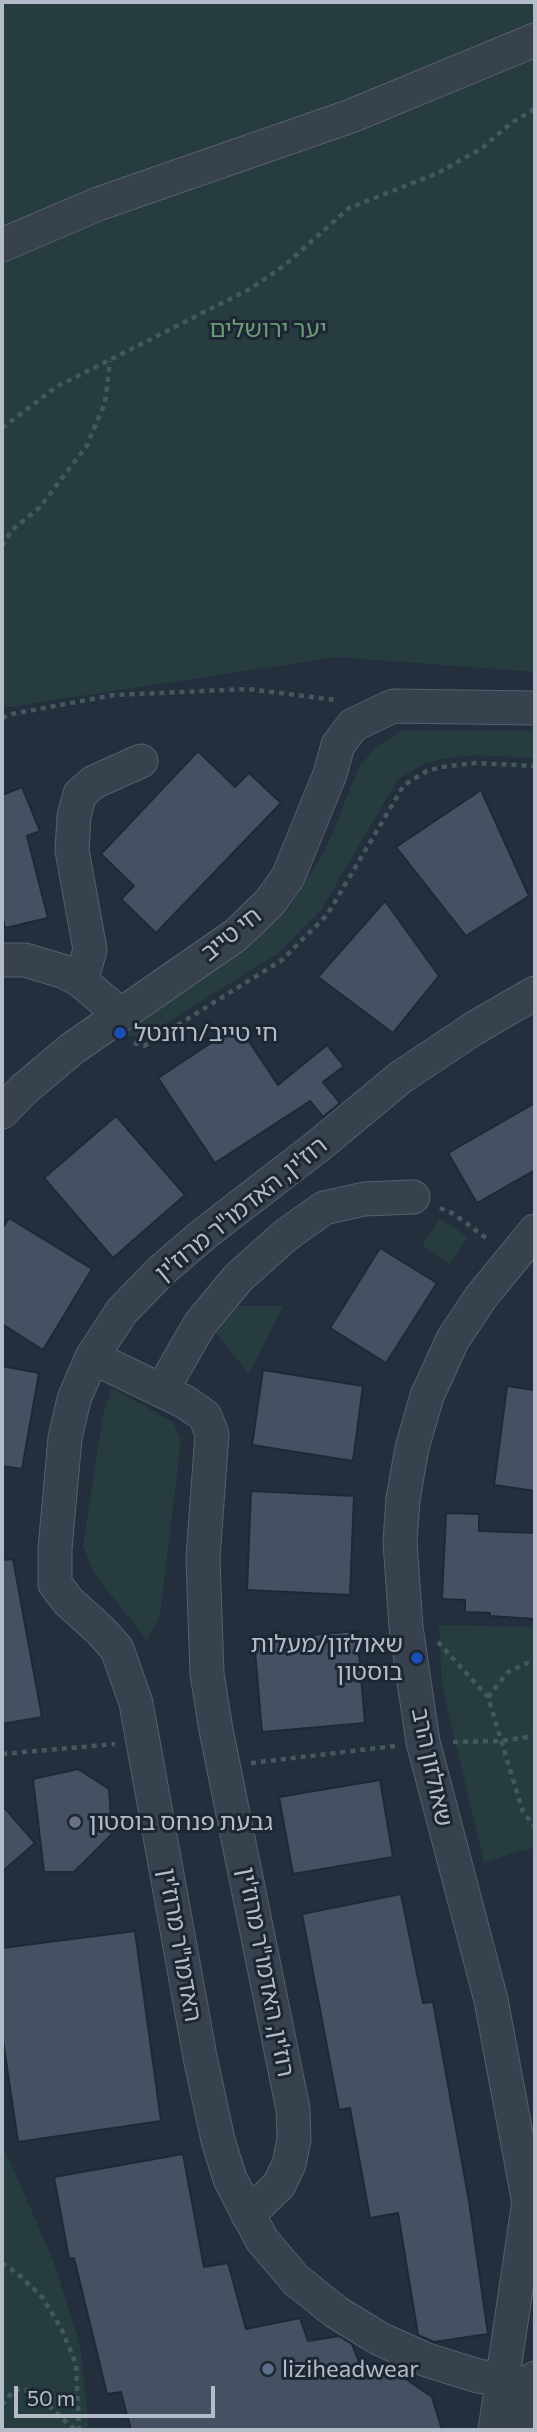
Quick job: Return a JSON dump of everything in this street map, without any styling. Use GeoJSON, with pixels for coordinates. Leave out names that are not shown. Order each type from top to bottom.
{"type":"FeatureCollection","features":[{"type":"Feature","properties":{"kind":"street"},"geometry":{"type":"LineString","coordinates":[[2,246],[99,204],[351,116],[535,40]]}},
{"type":"Feature","properties":{"kind":"street","name":"חי טייב"},"geometry":{"type":"LineString","coordinates":[[2,1112],[23,1090],[73,1048],[236,935],[270,902],[288,877],[330,774],[338,745],[353,725],[393,706],[535,708]]}},
{"type":"Feature","properties":{"kind":"street"},"geometry":{"type":"LineString","coordinates":[[81,981],[90,950],[72,850],[74,816],[80,794],[94,782],[141,761]]}},
{"type":"Feature","properties":{"kind":"street"},"geometry":{"type":"LineString","coordinates":[[2,960],[25,960],[65,972],[81,981],[108,1024]]}},
{"type":"Feature","properties":{"kind":"street","name":"רוז'ין, האדמו\"ר מרוז'ין"},"geometry":{"type":"LineString","coordinates":[[248,2215],[279,2185],[289,2164],[294,2140],[293,2109],[223,1766],[207,1674],[203,1558],[212,1434],[205,1416],[186,1402],[92,1357],[122,1311],[162,1270],[204,1234],[318,1146],[401,1077],[473,1029],[535,993]]}},
{"type":"Feature","properties":{"kind":"street"},"geometry":{"type":"LineString","coordinates":[[162,1390],[200,1324],[238,1278],[286,1235],[324,1208],[364,1199],[413,1197]]}},
{"type":"Feature","properties":{"kind":"street","name":"שאולזון הרב"},"geometry":{"type":"LineString","coordinates":[[523,2430],[532,2220],[491,2000],[423,1742],[406,1627],[400,1542],[403,1499],[412,1448],[427,1396],[453,1339],[481,1297],[535,1231]]}},
{"type":"Feature","properties":{"kind":"street","name":"האדמו\"ר מרוז'ין"},"geometry":{"type":"LineString","coordinates":[[92,1357],[74,1399],[65,1438],[55,1549],[55,1584],[68,1601],[117,1649],[136,1703],[200,2057],[218,2140],[230,2179],[262,2240],[296,2280],[336,2312],[380,2339],[427,2360],[524,2381]]}},
{"type":"Feature","properties":{"kind":"street","name":"שאולזון הרב"},"geometry":{"type":"LineString","coordinates":[[495,2430],[524,2381]]}},
{"type":"Feature","properties":{"kind":"path"},"geometry":{"type":"LineString","coordinates":[[2,428],[56,387],[250,289],[285,265],[349,208],[438,173],[482,148],[511,123],[535,109]]}},
{"type":"Feature","properties":{"kind":"path"},"geometry":{"type":"LineString","coordinates":[[2,546],[12,530],[40,508],[86,447],[104,403],[110,361]]}},
{"type":"Feature","properties":{"kind":"path"},"geometry":{"type":"LineString","coordinates":[[2,718],[114,695],[247,689],[337,700]]}},
{"type":"Feature","properties":{"kind":"path"},"geometry":{"type":"LineString","coordinates":[[108,1024],[144,1046],[282,960],[327,915],[404,785],[415,778],[435,769],[475,763],[535,766]]}},
{"type":"Feature","properties":{"kind":"path"},"geometry":{"type":"LineString","coordinates":[[413,1197],[454,1214],[484,1235]]}},
{"type":"Feature","properties":{"kind":"path"},"geometry":{"type":"LineString","coordinates":[[406,1627],[438,1641],[488,1697],[523,1812],[535,1827]]}},
{"type":"Feature","properties":{"kind":"path"},"geometry":{"type":"LineString","coordinates":[[488,1697],[508,1672],[527,1663],[535,1666]]}},
{"type":"Feature","properties":{"kind":"path"},"geometry":{"type":"LineString","coordinates":[[223,1766],[423,1742],[500,1741],[535,1736]]}},
{"type":"Feature","properties":{"kind":"path"},"geometry":{"type":"LineString","coordinates":[[2,1754],[143,1742]]}},
{"type":"Feature","properties":{"kind":"path"},"geometry":{"type":"LineString","coordinates":[[2,2263],[42,2297],[61,2329],[76,2364],[77,2430]]}},
{"type":"Feature","properties":{"kind":"path"},"geometry":{"type":"LineString","coordinates":[[2,2404],[15,2390],[32,2390],[77,2430]]}},
{"type":"Feature","properties":{"kind":"green space","name":"יער ירושלים"},"geometry":{"type":"Polygon","coordinates":[[[2,2],[535,2],[535,672],[337,657],[2,708],[2,2]]]}},
{"type":"Feature","properties":{"kind":"green space"},"geometry":{"type":"Polygon","coordinates":[[[400,731],[535,731],[535,758],[475,755],[441,759],[424,764],[398,779],[321,910],[277,954],[142,1038],[110,1032],[246,949],[290,906],[325,851],[359,767],[376,747],[400,731]]]}},
{"type":"Feature","properties":{"kind":"green space"},"geometry":{"type":"Polygon","coordinates":[[[440,1219],[468,1237],[450,1264],[422,1245],[440,1219]]]}},
{"type":"Feature","properties":{"kind":"green space"},"geometry":{"type":"Polygon","coordinates":[[[238,1306],[283,1306],[249,1374],[216,1333],[238,1306]]]}},
{"type":"Feature","properties":{"kind":"green space"},"geometry":{"type":"Polygon","coordinates":[[[112,1388],[173,1422],[181,1440],[160,1615],[147,1640],[95,1575],[83,1546],[103,1415],[112,1388]]]}},
{"type":"Feature","properties":{"kind":"green space"},"geometry":{"type":"Polygon","coordinates":[[[439,1625],[535,1627],[535,1847],[484,1862],[442,1686],[439,1625]]]}},
{"type":"Feature","properties":{"kind":"green space"},"geometry":{"type":"Polygon","coordinates":[[[2,2143],[53,2260],[80,2345],[89,2430],[2,2430],[2,2143]]]}},
{"type":"Feature","properties":{"kind":"building"},"geometry":{"type":"Polygon","coordinates":[[[198,751],[235,787],[249,773],[281,803],[156,933],[121,899],[134,886],[101,854],[198,751]]]}},
{"type":"Feature","properties":{"kind":"building"},"geometry":{"type":"Polygon","coordinates":[[[22,787],[40,831],[27,836],[48,918],[5,928],[2,914],[2,795],[22,787]]]}},
{"type":"Feature","properties":{"kind":"building"},"geometry":{"type":"Polygon","coordinates":[[[481,790],[529,896],[466,936],[396,847],[481,790]]]}},
{"type":"Feature","properties":{"kind":"building"},"geometry":{"type":"Polygon","coordinates":[[[385,901],[439,976],[393,1033],[318,977],[385,901]]]}},
{"type":"Feature","properties":{"kind":"building"},"geometry":{"type":"Polygon","coordinates":[[[238,1025],[278,1085],[327,1045],[344,1066],[323,1082],[340,1103],[323,1117],[310,1101],[215,1163],[158,1078],[238,1025]]]}},
{"type":"Feature","properties":{"kind":"building"},"geometry":{"type":"Polygon","coordinates":[[[535,1103],[535,1170],[477,1203],[448,1153],[535,1103]]]}},
{"type":"Feature","properties":{"kind":"building"},"geometry":{"type":"Polygon","coordinates":[[[116,1116],[185,1195],[113,1258],[44,1178],[116,1116]]]}},
{"type":"Feature","properties":{"kind":"building"},"geometry":{"type":"Polygon","coordinates":[[[9,1218],[92,1269],[43,1350],[2,1324],[2,1229],[9,1218]]]}},
{"type":"Feature","properties":{"kind":"building"},"geometry":{"type":"Polygon","coordinates":[[[380,1248],[437,1283],[386,1363],[330,1328],[380,1248]]]}},
{"type":"Feature","properties":{"kind":"building"},"geometry":{"type":"Polygon","coordinates":[[[2,1366],[39,1373],[22,1469],[2,1466],[2,1366]]]}},
{"type":"Feature","properties":{"kind":"building"},"geometry":{"type":"Polygon","coordinates":[[[263,1370],[363,1386],[353,1461],[252,1445],[263,1370]]]}},
{"type":"Feature","properties":{"kind":"building"},"geometry":{"type":"Polygon","coordinates":[[[507,1386],[535,1390],[535,1491],[494,1485],[507,1386]]]}},
{"type":"Feature","properties":{"kind":"building"},"geometry":{"type":"Polygon","coordinates":[[[251,1491],[354,1496],[350,1595],[247,1590],[251,1491]]]}},
{"type":"Feature","properties":{"kind":"building"},"geometry":{"type":"Polygon","coordinates":[[[446,1513],[479,1514],[479,1531],[535,1533],[535,1619],[465,1612],[465,1600],[442,1599],[446,1513]]]}},
{"type":"Feature","properties":{"kind":"building"},"geometry":{"type":"Polygon","coordinates":[[[13,1559],[42,1717],[2,1724],[2,1560],[13,1559]]]}},
{"type":"Feature","properties":{"kind":"building"},"geometry":{"type":"Polygon","coordinates":[[[357,1631],[365,1723],[262,1732],[254,1640],[357,1631]]]}},
{"type":"Feature","properties":{"kind":"building","name":"גבעת פנחס בוסטון"},"geometry":{"type":"Polygon","coordinates":[[[78,1769],[109,1789],[112,1834],[74,1872],[44,1872],[33,1779],[78,1769]]]}},
{"type":"Feature","properties":{"kind":"building"},"geometry":{"type":"Polygon","coordinates":[[[380,1780],[393,1857],[293,1874],[279,1797],[380,1780]]]}},
{"type":"Feature","properties":{"kind":"building"},"geometry":{"type":"Polygon","coordinates":[[[2,1805],[35,1843],[2,1872],[2,1805]]]}},
{"type":"Feature","properties":{"kind":"building"},"geometry":{"type":"Polygon","coordinates":[[[401,1894],[423,2003],[433,2002],[469,2201],[488,2334],[434,2342],[418,2335],[398,2213],[370,2218],[350,2108],[339,2110],[302,1914],[401,1894]]]}},
{"type":"Feature","properties":{"kind":"building"},"geometry":{"type":"Polygon","coordinates":[[[135,1931],[161,2121],[18,2142],[2,2034],[2,1948],[135,1931]]]}},
{"type":"Feature","properties":{"kind":"building"},"geometry":{"type":"Polygon","coordinates":[[[183,2154],[204,2267],[228,2263],[246,2329],[300,2318],[308,2341],[339,2336],[352,2344],[365,2378],[393,2370],[432,2397],[442,2430],[131,2430],[121,2392],[107,2394],[74,2258],[69,2259],[54,2177],[183,2154]]]}},
{"type":"Feature","properties":{"kind":"place","name":"חי טייב/רוזנטל"},"geometry":{"type":"Point","coordinates":[120,1033]}},
{"type":"Feature","properties":{"kind":"place","name":"שאולזון/מעלות בוסטון"},"geometry":{"type":"Point","coordinates":[417,1658]}},
{"type":"Feature","properties":{"kind":"place","name":"גבעת פנחס בוסטון"},"geometry":{"type":"Point","coordinates":[75,1822]}},
{"type":"Feature","properties":{"kind":"place","name":"liziheadwear"},"geometry":{"type":"Point","coordinates":[268,2369]}}]}
